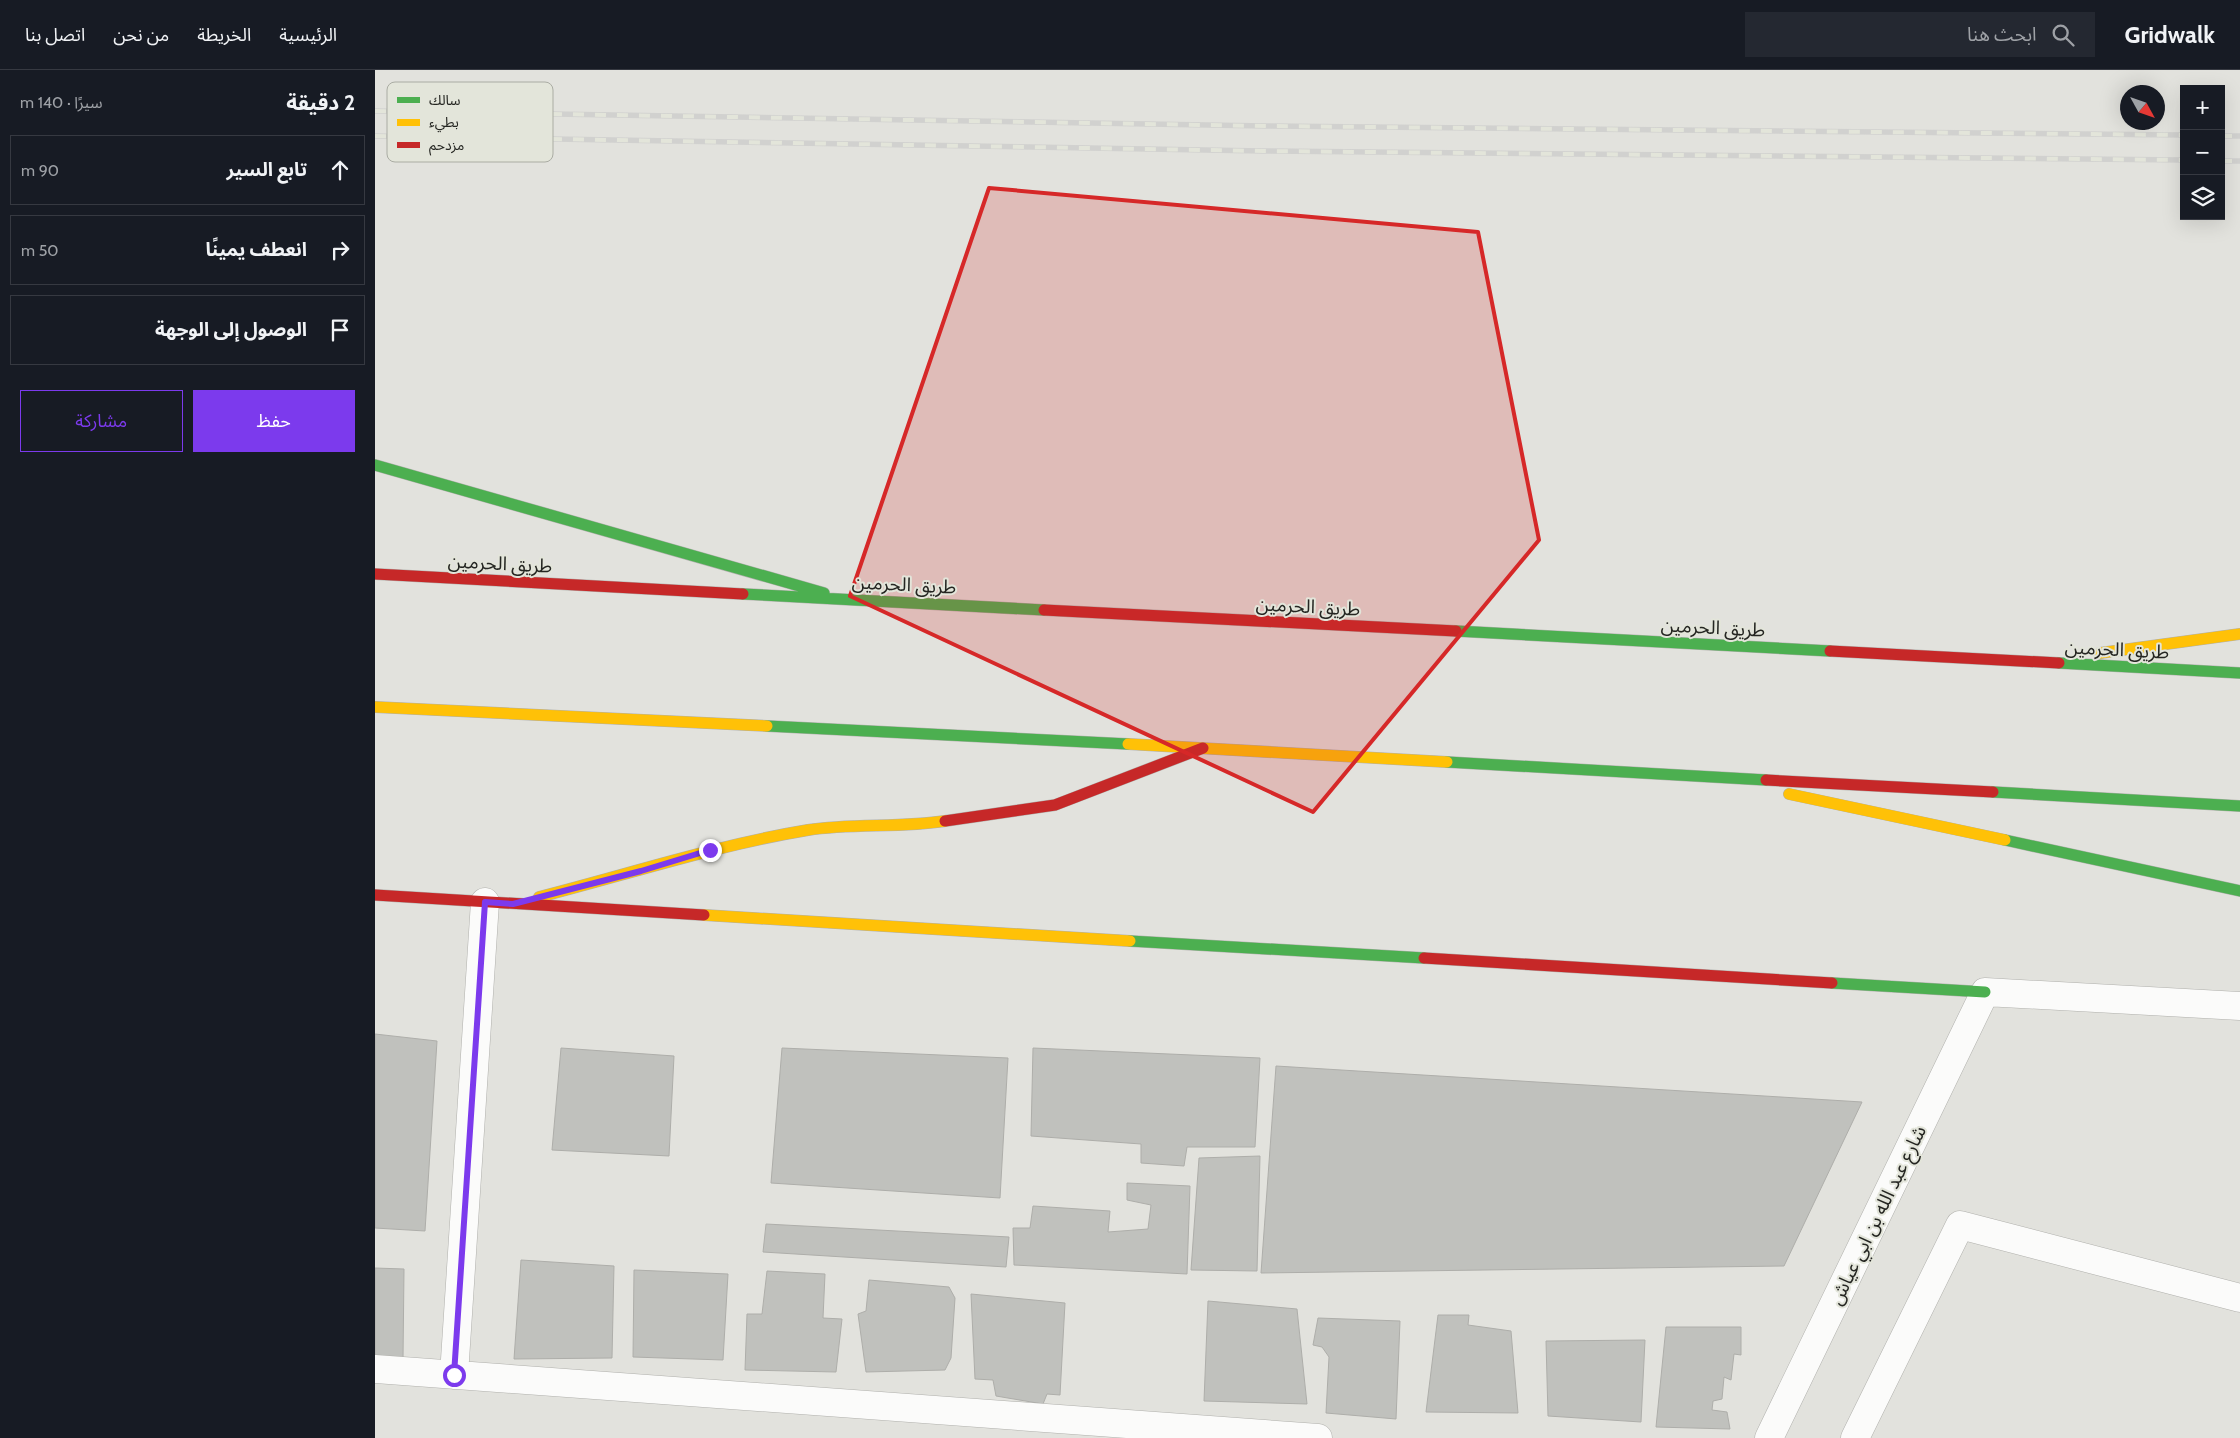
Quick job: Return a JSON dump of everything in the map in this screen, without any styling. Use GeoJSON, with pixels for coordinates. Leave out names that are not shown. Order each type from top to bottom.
{"type":"FeatureCollection","features":[{"type":"Feature","properties":{"kind":"main road"},"geometry":{"type":"LineString","coordinates":[[375,465],[845,598]]}},
{"type":"Feature","properties":{"kind":"main road","name":"طريق الحرمين"},"geometry":{"type":"LineString","coordinates":[[375,574],[2240,673]]}},
{"type":"Feature","properties":{"kind":"main road"},"geometry":{"type":"LineString","coordinates":[[2035,662],[2240,634]]}},
{"type":"Feature","properties":{"kind":"main road"},"geometry":{"type":"LineString","coordinates":[[375,707],[1203,748],[2240,806]]}},
{"type":"Feature","properties":{"kind":"main road"},"geometry":{"type":"LineString","coordinates":[[513,904],[641,871],[710,850],[810,830],[940,822],[1055,805],[1203,748]]}},
{"type":"Feature","properties":{"kind":"main road"},"geometry":{"type":"LineString","coordinates":[[1704,775],[2240,891]]}},
{"type":"Feature","properties":{"kind":"main road"},"geometry":{"type":"LineString","coordinates":[[375,895],[1985,992]]}},
{"type":"Feature","properties":{"kind":"street"},"geometry":{"type":"LineString","coordinates":[[454,1375],[485,902]]}},
{"type":"Feature","properties":{"kind":"street"},"geometry":{"type":"LineString","coordinates":[[1985,992],[2240,1006]]}},
{"type":"Feature","properties":{"kind":"street","name":"شارع عبد الله بن ابي عياش"},"geometry":{"type":"LineString","coordinates":[[1769,1438],[1985,992]]}},
{"type":"Feature","properties":{"kind":"street"},"geometry":{"type":"LineString","coordinates":[[1855,1438],[1960,1225],[2240,1298]]}},
{"type":"Feature","properties":{"kind":"street"},"geometry":{"type":"LineString","coordinates":[[375,1369],[1318,1438]]}},
{"type":"Feature","properties":{"kind":"highlighted area"},"geometry":{"type":"Polygon","coordinates":[[[989,188],[1478,232],[1539,540],[1313,812],[850,596],[989,188]]]}},
{"type":"Feature","properties":{"kind":"building"},"geometry":{"type":"Polygon","coordinates":[[[375,1034],[437,1041],[425,1231],[375,1228],[375,1034]]]}},
{"type":"Feature","properties":{"kind":"building"},"geometry":{"type":"Polygon","coordinates":[[[561,1048],[674,1056],[669,1156],[552,1150],[561,1048]]]}},
{"type":"Feature","properties":{"kind":"building"},"geometry":{"type":"Polygon","coordinates":[[[782,1048],[1008,1058],[1000,1198],[771,1183],[782,1048]]]}},
{"type":"Feature","properties":{"kind":"building"},"geometry":{"type":"Polygon","coordinates":[[[1033,1048],[1260,1058],[1255,1147],[1187,1147],[1184,1166],[1141,1163],[1141,1144],[1031,1136],[1033,1048]]]}},
{"type":"Feature","properties":{"kind":"building"},"geometry":{"type":"Polygon","coordinates":[[[1276,1066],[1862,1102],[1784,1266],[1261,1273],[1276,1066]]]}},
{"type":"Feature","properties":{"kind":"building"},"geometry":{"type":"Polygon","coordinates":[[[1260,1156],[1257,1271],[1191,1270],[1199,1158],[1260,1156]]]}},
{"type":"Feature","properties":{"kind":"building"},"geometry":{"type":"Polygon","coordinates":[[[1127,1183],[1190,1186],[1187,1274],[1014,1265],[1013,1228],[1030,1228],[1033,1206],[1110,1211],[1108,1232],[1148,1229],[1151,1205],[1127,1200],[1127,1183]]]}},
{"type":"Feature","properties":{"kind":"building"},"geometry":{"type":"Polygon","coordinates":[[[766,1224],[1009,1237],[1006,1267],[763,1252],[766,1224]]]}},
{"type":"Feature","properties":{"kind":"building"},"geometry":{"type":"Polygon","coordinates":[[[521,1260],[614,1266],[612,1358],[514,1359],[521,1260]]]}},
{"type":"Feature","properties":{"kind":"building"},"geometry":{"type":"Polygon","coordinates":[[[375,1268],[404,1269],[403,1359],[375,1359],[375,1268]]]}},
{"type":"Feature","properties":{"kind":"building"},"geometry":{"type":"Polygon","coordinates":[[[634,1270],[728,1274],[723,1360],[633,1357],[634,1270]]]}},
{"type":"Feature","properties":{"kind":"building"},"geometry":{"type":"Polygon","coordinates":[[[767,1271],[825,1274],[823,1318],[842,1319],[836,1372],[745,1370],[747,1314],[762,1314],[767,1271]]]}},
{"type":"Feature","properties":{"kind":"building"},"geometry":{"type":"Polygon","coordinates":[[[869,1280],[949,1287],[955,1298],[951,1358],[945,1370],[866,1372],[858,1314],[866,1311],[869,1280]]]}},
{"type":"Feature","properties":{"kind":"building"},"geometry":{"type":"Polygon","coordinates":[[[971,1294],[1065,1303],[1060,1395],[1047,1394],[1043,1404],[996,1396],[993,1380],[975,1379],[971,1294]]]}},
{"type":"Feature","properties":{"kind":"building"},"geometry":{"type":"Polygon","coordinates":[[[1208,1301],[1297,1309],[1307,1404],[1204,1401],[1208,1301]]]}},
{"type":"Feature","properties":{"kind":"building"},"geometry":{"type":"Polygon","coordinates":[[[1438,1315],[1469,1315],[1468,1325],[1511,1331],[1518,1413],[1426,1412],[1438,1315]]]}},
{"type":"Feature","properties":{"kind":"building"},"geometry":{"type":"Polygon","coordinates":[[[1318,1318],[1400,1321],[1396,1419],[1326,1413],[1329,1357],[1322,1347],[1313,1345],[1318,1318]]]}},
{"type":"Feature","properties":{"kind":"building"},"geometry":{"type":"Polygon","coordinates":[[[1666,1327],[1741,1327],[1741,1355],[1734,1354],[1731,1380],[1724,1377],[1722,1399],[1713,1401],[1712,1410],[1727,1412],[1730,1429],[1656,1427],[1666,1327]]]}},
{"type":"Feature","properties":{"kind":"building"},"geometry":{"type":"Polygon","coordinates":[[[1645,1340],[1641,1422],[1548,1416],[1546,1341],[1645,1340]]]}},
{"type":"Feature","properties":{"kind":"railway"},"geometry":{"type":"LineString","coordinates":[[375,111],[387,111]]}},
{"type":"Feature","properties":{"kind":"railway"},"geometry":{"type":"LineString","coordinates":[[553,114],[1266,126],[2180,135]]}},
{"type":"Feature","properties":{"kind":"railway"},"geometry":{"type":"LineString","coordinates":[[375,136],[387,136]]}},
{"type":"Feature","properties":{"kind":"railway"},"geometry":{"type":"LineString","coordinates":[[2225,136],[2240,136]]}},
{"type":"Feature","properties":{"kind":"railway"},"geometry":{"type":"LineString","coordinates":[[553,139],[1263,151],[2180,160]]}},
{"type":"Feature","properties":{"kind":"railway"},"geometry":{"type":"LineString","coordinates":[[2225,161],[2240,161]]}},
{"type":"Feature","properties":{"kind":"traffic: fast"},"geometry":{"type":"LineString","coordinates":[[375,465],[824,593]]}},
{"type":"Feature","properties":{"kind":"traffic: fast"},"geometry":{"type":"LineString","coordinates":[[743,594],[1044,610]]}},
{"type":"Feature","properties":{"kind":"traffic: fast"},"geometry":{"type":"LineString","coordinates":[[1456,631],[1830,651]]}},
{"type":"Feature","properties":{"kind":"traffic: fast"},"geometry":{"type":"LineString","coordinates":[[2059,663],[2240,673]]}},
{"type":"Feature","properties":{"kind":"traffic: fast"},"geometry":{"type":"LineString","coordinates":[[767,726],[1128,744]]}},
{"type":"Feature","properties":{"kind":"traffic: fast"},"geometry":{"type":"LineString","coordinates":[[1447,762],[1766,780]]}},
{"type":"Feature","properties":{"kind":"traffic: fast"},"geometry":{"type":"LineString","coordinates":[[1993,792],[2240,806]]}},
{"type":"Feature","properties":{"kind":"traffic: fast"},"geometry":{"type":"LineString","coordinates":[[2005,840],[2240,891]]}},
{"type":"Feature","properties":{"kind":"traffic: fast"},"geometry":{"type":"LineString","coordinates":[[1130,941],[1424,958]]}},
{"type":"Feature","properties":{"kind":"traffic: fast"},"geometry":{"type":"LineString","coordinates":[[1832,983],[1985,992]]}},
{"type":"Feature","properties":{"kind":"traffic: slow"},"geometry":{"type":"LineString","coordinates":[[2100,653],[2240,634]]}},
{"type":"Feature","properties":{"kind":"traffic: slow"},"geometry":{"type":"LineString","coordinates":[[375,707],[767,726]]}},
{"type":"Feature","properties":{"kind":"traffic: slow"},"geometry":{"type":"LineString","coordinates":[[1128,744],[1447,762]]}},
{"type":"Feature","properties":{"kind":"traffic: slow"},"geometry":{"type":"LineString","coordinates":[[1789,794],[2005,840]]}},
{"type":"Feature","properties":{"kind":"traffic: slow"},"geometry":{"type":"LineString","coordinates":[[539,897],[774,836],[825,828],[945,821]]}},
{"type":"Feature","properties":{"kind":"traffic: slow"},"geometry":{"type":"LineString","coordinates":[[704,915],[1130,941]]}},
{"type":"Feature","properties":{"kind":"traffic: jam"},"geometry":{"type":"LineString","coordinates":[[375,574],[743,594]]}},
{"type":"Feature","properties":{"kind":"traffic: jam"},"geometry":{"type":"LineString","coordinates":[[1044,610],[1456,631]]}},
{"type":"Feature","properties":{"kind":"traffic: jam"},"geometry":{"type":"LineString","coordinates":[[1830,651],[2059,663]]}},
{"type":"Feature","properties":{"kind":"traffic: jam"},"geometry":{"type":"LineString","coordinates":[[945,821],[1055,805],[1203,748]]}},
{"type":"Feature","properties":{"kind":"traffic: jam"},"geometry":{"type":"LineString","coordinates":[[1766,780],[1993,792]]}},
{"type":"Feature","properties":{"kind":"traffic: jam"},"geometry":{"type":"LineString","coordinates":[[375,895],[704,915]]}},
{"type":"Feature","properties":{"kind":"traffic: jam"},"geometry":{"type":"LineString","coordinates":[[1424,958],[1832,983]]}},
{"type":"Feature","properties":{"kind":"route"},"geometry":{"type":"LineString","coordinates":[[454,1375],[485,902],[513,904],[641,871],[710,850]]}}]}
